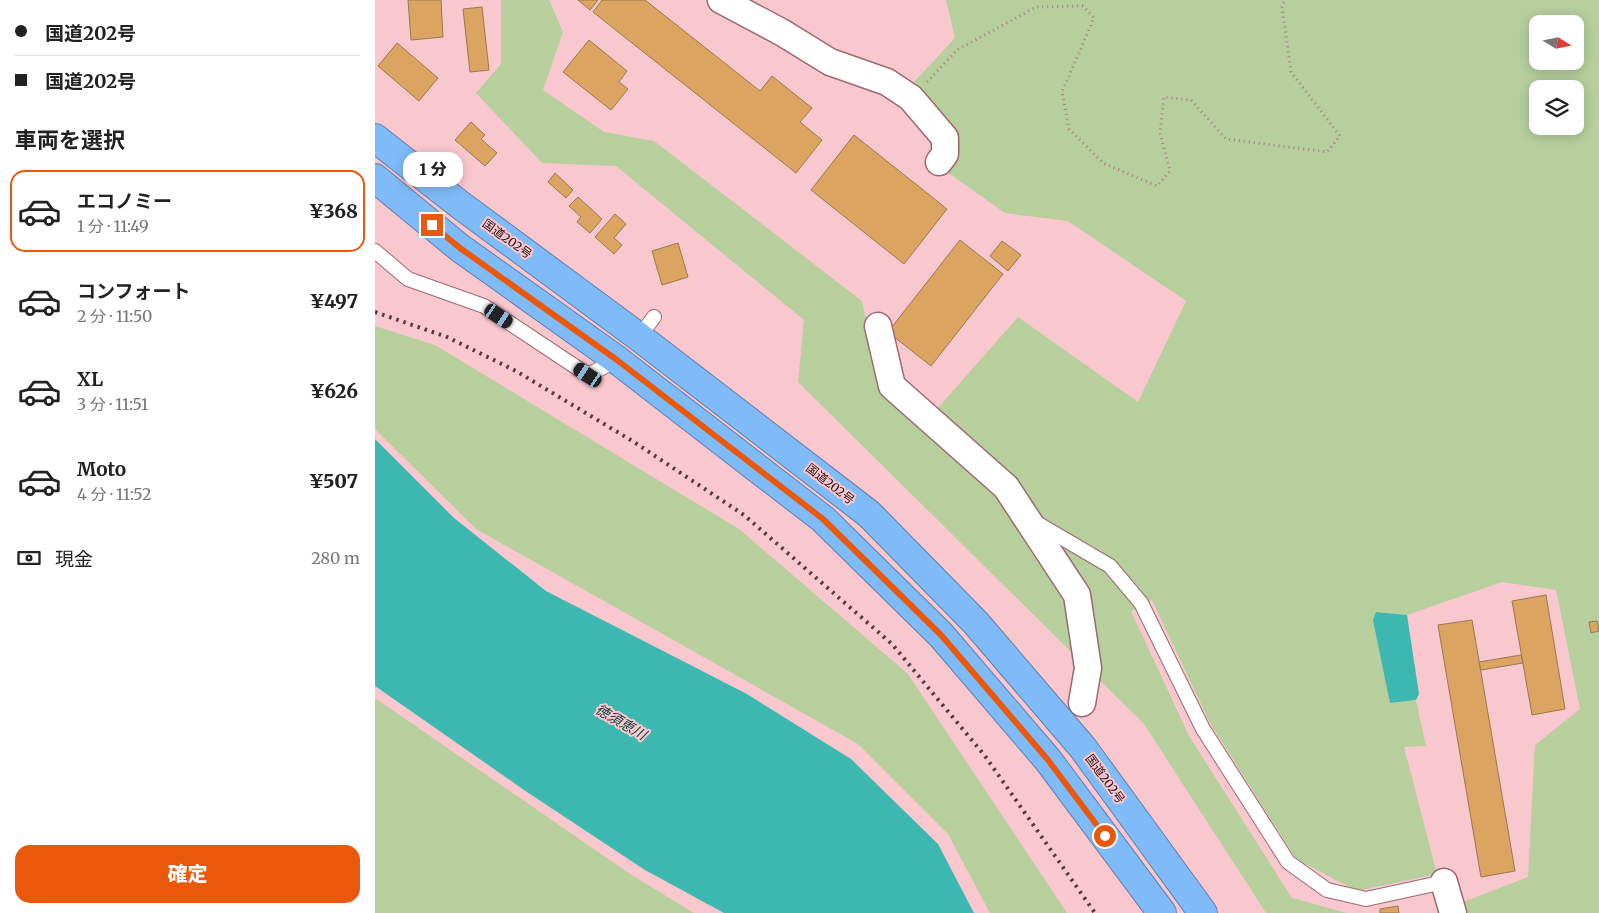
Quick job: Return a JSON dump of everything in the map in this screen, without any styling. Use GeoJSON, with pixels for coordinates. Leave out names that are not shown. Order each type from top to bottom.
{"type":"FeatureCollection","features":[{"type":"Feature","properties":{"kind":"highway","name":"国道202号"},"geometry":{"type":"LineString","coordinates":[[375,138],[459,204],[647,327],[869,514],[976,623],[1083,748],[1203,913]]}},
{"type":"Feature","properties":{"kind":"highway"},"geometry":{"type":"LineString","coordinates":[[375,178],[460,248],[617,360],[823,519],[941,635],[1048,760],[1162,913]]}},
{"type":"Feature","properties":{"kind":"street"},"geometry":{"type":"LineString","coordinates":[[721,0],[783,33],[831,62],[887,82],[911,98],[945,138],[945,154],[939,162]]}},
{"type":"Feature","properties":{"kind":"street"},"geometry":{"type":"LineString","coordinates":[[878,326],[892,386],[1006,487],[1028,517],[1077,595],[1088,668],[1082,702]]}},
{"type":"Feature","properties":{"kind":"street"},"geometry":{"type":"LineString","coordinates":[[1444,882],[1453,913]]}},
{"type":"Feature","properties":{"kind":"lane"},"geometry":{"type":"LineString","coordinates":[[375,251],[407,279],[484,306],[588,375],[617,360]]}},
{"type":"Feature","properties":{"kind":"lane"},"geometry":{"type":"LineString","coordinates":[[1028,517],[1111,566],[1141,603],[1203,729],[1287,862],[1327,890],[1366,899],[1444,882]]}},
{"type":"Feature","properties":{"kind":"path"},"geometry":{"type":"LineString","coordinates":[[911,98],[957,50],[1036,7],[1083,6],[1094,18],[1062,92],[1069,129],[1103,163],[1157,186],[1170,171],[1161,133],[1163,97],[1191,100],[1226,140],[1327,152],[1340,136],[1291,72],[1282,7],[1285,0]]}},
{"type":"Feature","properties":{"kind":"green space"},"geometry":{"type":"Polygon","coordinates":[[[501,0],[549,0],[563,32],[543,90],[604,132],[654,141],[862,301],[881,395],[1001,498],[1038,515],[938,408],[1018,317],[1138,402],[1186,301],[1068,221],[1005,213],[947,172],[959,141],[913,83],[955,38],[946,0],[1599,0],[1599,913],[1464,913],[1463,902],[1528,877],[1535,745],[1580,709],[1556,590],[1502,582],[1407,615],[1376,612],[1390,703],[1416,700],[1426,746],[1404,747],[1437,874],[1357,891],[1296,859],[1210,723],[1152,600],[1131,611],[1189,736],[1292,898],[1347,913],[1266,913],[1144,724],[798,382],[804,320],[616,166],[542,163],[476,93],[501,64],[501,0]]]}},
{"type":"Feature","properties":{"kind":"green space"},"geometry":{"type":"Polygon","coordinates":[[[375,326],[435,345],[739,529],[908,674],[1067,913],[990,913],[948,834],[858,744],[476,529],[375,429],[375,326]]]}},
{"type":"Feature","properties":{"kind":"green space"},"geometry":{"type":"Polygon","coordinates":[[[375,698],[630,874],[694,913],[375,913],[375,698]]]}},
{"type":"Feature","properties":{"kind":"water","name":"徳須恵川"},"geometry":{"type":"Polygon","coordinates":[[[375,439],[454,518],[546,591],[747,694],[851,759],[938,844],[974,913],[724,913],[645,870],[527,792],[375,686],[375,439]]]}},
{"type":"Feature","properties":{"kind":"water"},"geometry":{"type":"Polygon","coordinates":[[[1376,612],[1407,615],[1419,694],[1416,700],[1390,703],[1373,620],[1376,612]]]}},
{"type":"Feature","properties":{"kind":"building"},"geometry":{"type":"Polygon","coordinates":[[[408,0],[441,0],[443,37],[411,40],[408,0]]]}},
{"type":"Feature","properties":{"kind":"building"},"geometry":{"type":"Polygon","coordinates":[[[578,0],[598,0],[590,10],[578,0]]]}},
{"type":"Feature","properties":{"kind":"building"},"geometry":{"type":"Polygon","coordinates":[[[602,0],[645,0],[760,91],[772,76],[812,108],[800,122],[822,140],[796,173],[593,12],[602,0]]]}},
{"type":"Feature","properties":{"kind":"building"},"geometry":{"type":"Polygon","coordinates":[[[482,7],[489,70],[470,72],[463,9],[482,7]]]}},
{"type":"Feature","properties":{"kind":"building"},"geometry":{"type":"Polygon","coordinates":[[[589,40],[627,71],[619,82],[628,89],[611,110],[563,72],[589,40]]]}},
{"type":"Feature","properties":{"kind":"building"},"geometry":{"type":"Polygon","coordinates":[[[397,43],[438,78],[419,101],[378,66],[397,43]]]}},
{"type":"Feature","properties":{"kind":"building"},"geometry":{"type":"Polygon","coordinates":[[[471,122],[485,135],[481,139],[497,153],[485,166],[455,140],[471,122]]]}},
{"type":"Feature","properties":{"kind":"building"},"geometry":{"type":"Polygon","coordinates":[[[854,135],[947,209],[904,264],[811,190],[854,135]]]}},
{"type":"Feature","properties":{"kind":"building"},"geometry":{"type":"Polygon","coordinates":[[[555,173],[573,190],[566,198],[548,182],[555,173]]]}},
{"type":"Feature","properties":{"kind":"building"},"geometry":{"type":"Polygon","coordinates":[[[578,197],[602,219],[590,233],[577,222],[581,217],[569,206],[578,197]]]}},
{"type":"Feature","properties":{"kind":"building"},"geometry":{"type":"Polygon","coordinates":[[[615,214],[626,224],[614,238],[622,245],[614,254],[595,237],[615,214]]]}},
{"type":"Feature","properties":{"kind":"building"},"geometry":{"type":"Polygon","coordinates":[[[960,240],[1003,274],[931,366],[888,332],[960,240]]]}},
{"type":"Feature","properties":{"kind":"building"},"geometry":{"type":"Polygon","coordinates":[[[1002,241],[1021,255],[1008,271],[990,256],[1002,241]]]}},
{"type":"Feature","properties":{"kind":"building"},"geometry":{"type":"Polygon","coordinates":[[[678,243],[688,277],[662,285],[652,251],[678,243]]]}},
{"type":"Feature","properties":{"kind":"building"},"geometry":{"type":"Polygon","coordinates":[[[1546,595],[1565,709],[1532,715],[1512,601],[1546,595]]]}},
{"type":"Feature","properties":{"kind":"building"},"geometry":{"type":"Polygon","coordinates":[[[1472,620],[1515,871],[1481,877],[1438,625],[1472,620]]]}},
{"type":"Feature","properties":{"kind":"building"},"geometry":{"type":"Polygon","coordinates":[[[1597,621],[1599,631],[1591,633],[1589,622],[1597,621]]]}},
{"type":"Feature","properties":{"kind":"building"},"geometry":{"type":"Polygon","coordinates":[[[1521,655],[1523,663],[1481,670],[1479,662],[1521,655]]]}},
{"type":"Feature","properties":{"kind":"building"},"geometry":{"type":"Polygon","coordinates":[[[1398,906],[1399,913],[1380,913],[1380,909],[1398,906]]]}},
{"type":"Feature","properties":{"kind":"railway"},"geometry":{"type":"LineString","coordinates":[[375,312],[447,337],[516,371],[634,442],[744,515],[892,644],[985,756],[1095,913]]}},
{"type":"Feature","properties":{"kind":"route"},"geometry":{"type":"LineString","coordinates":[[432,225],[460,248],[617,360],[823,519],[941,635],[1048,760],[1105,836]]}}]}
